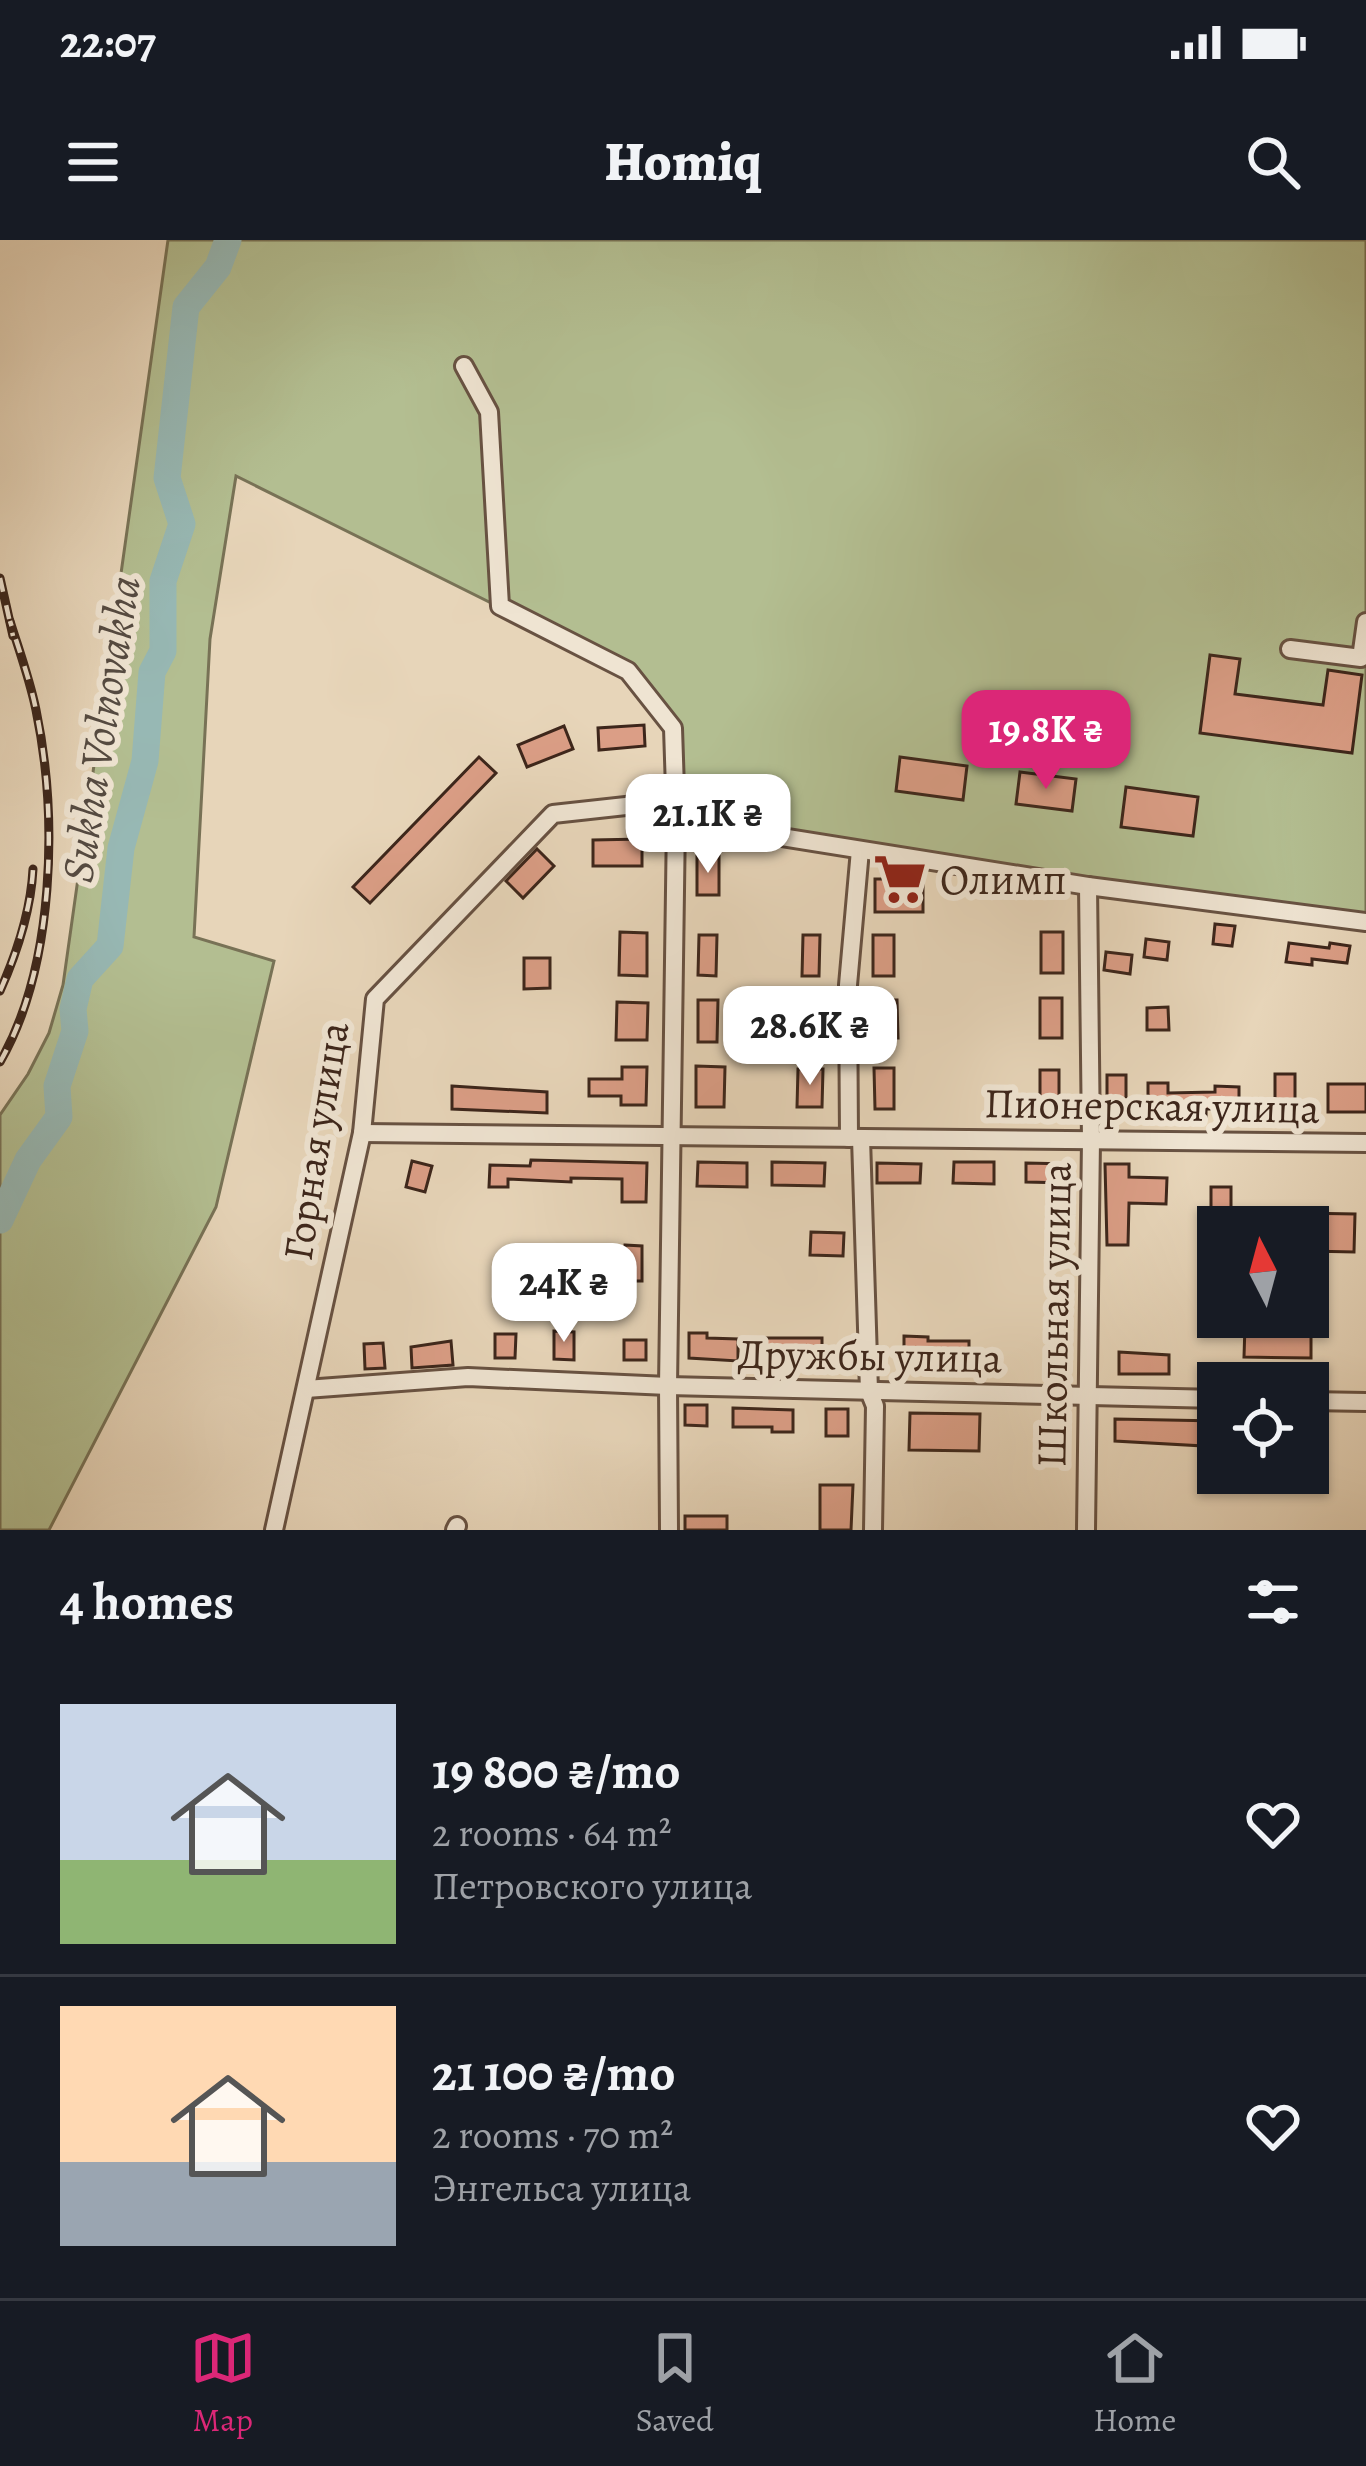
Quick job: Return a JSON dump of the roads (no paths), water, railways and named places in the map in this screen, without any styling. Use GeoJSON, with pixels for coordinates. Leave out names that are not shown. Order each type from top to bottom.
{"type":"FeatureCollection","features":[{"type":"Feature","properties":{"kind":"street"},"geometry":{"type":"LineString","coordinates":[[464,366],[489,412],[500,606],[628,671],[674,728],[669,1530]]}},
{"type":"Feature","properties":{"kind":"street"},"geometry":{"type":"LineString","coordinates":[[1291,649],[1361,658],[1366,622]]}},
{"type":"Feature","properties":{"kind":"street","name":"Горная улица"},"geometry":{"type":"LineString","coordinates":[[274,1530],[362,1133],[375,999],[553,814],[644,804],[676,820],[1088,886],[1366,922]]}},
{"type":"Feature","properties":{"kind":"street"},"geometry":{"type":"LineString","coordinates":[[860,850],[848,986],[869,1390],[875,1406],[873,1530]]}},
{"type":"Feature","properties":{"kind":"street","name":"Школьная улица"},"geometry":{"type":"LineString","coordinates":[[1086,1530],[1091,1140],[1088,886]]}},
{"type":"Feature","properties":{"kind":"street","name":"Пионерская улица"},"geometry":{"type":"LineString","coordinates":[[362,1133],[1366,1143]]}},
{"type":"Feature","properties":{"kind":"street","name":"Дружбы улица"},"geometry":{"type":"LineString","coordinates":[[305,1389],[468,1377],[1197,1399]]}},
{"type":"Feature","properties":{"kind":"street"},"geometry":{"type":"LineString","coordinates":[[1329,1401],[1366,1402]]}},
{"type":"Feature","properties":{"kind":"waterway","name":"Sukha Volnovakha"},"geometry":{"type":"LineString","coordinates":[[0,1220],[28,1160],[59,1117],[57,1086],[75,1031],[73,1009],[80,979],[110,946],[121,848],[145,761],[152,672],[163,651],[163,581],[182,524],[167,478],[186,307],[218,267],[228,240]]}},
{"type":"Feature","properties":{"kind":"railway"},"geometry":{"type":"LineString","coordinates":[[0,578],[13,636]]}},
{"type":"Feature","properties":{"kind":"railway"},"geometry":{"type":"LineString","coordinates":[[0,1062],[32,981],[47,890],[49,843],[36,710],[10,621]]}},
{"type":"Feature","properties":{"kind":"railway"},"geometry":{"type":"LineString","coordinates":[[0,991],[22,932],[33,869]]}},
{"type":"Feature","properties":{"kind":"place","name":"Олимп"},"geometry":{"type":"Point","coordinates":[900,879]}}]}
